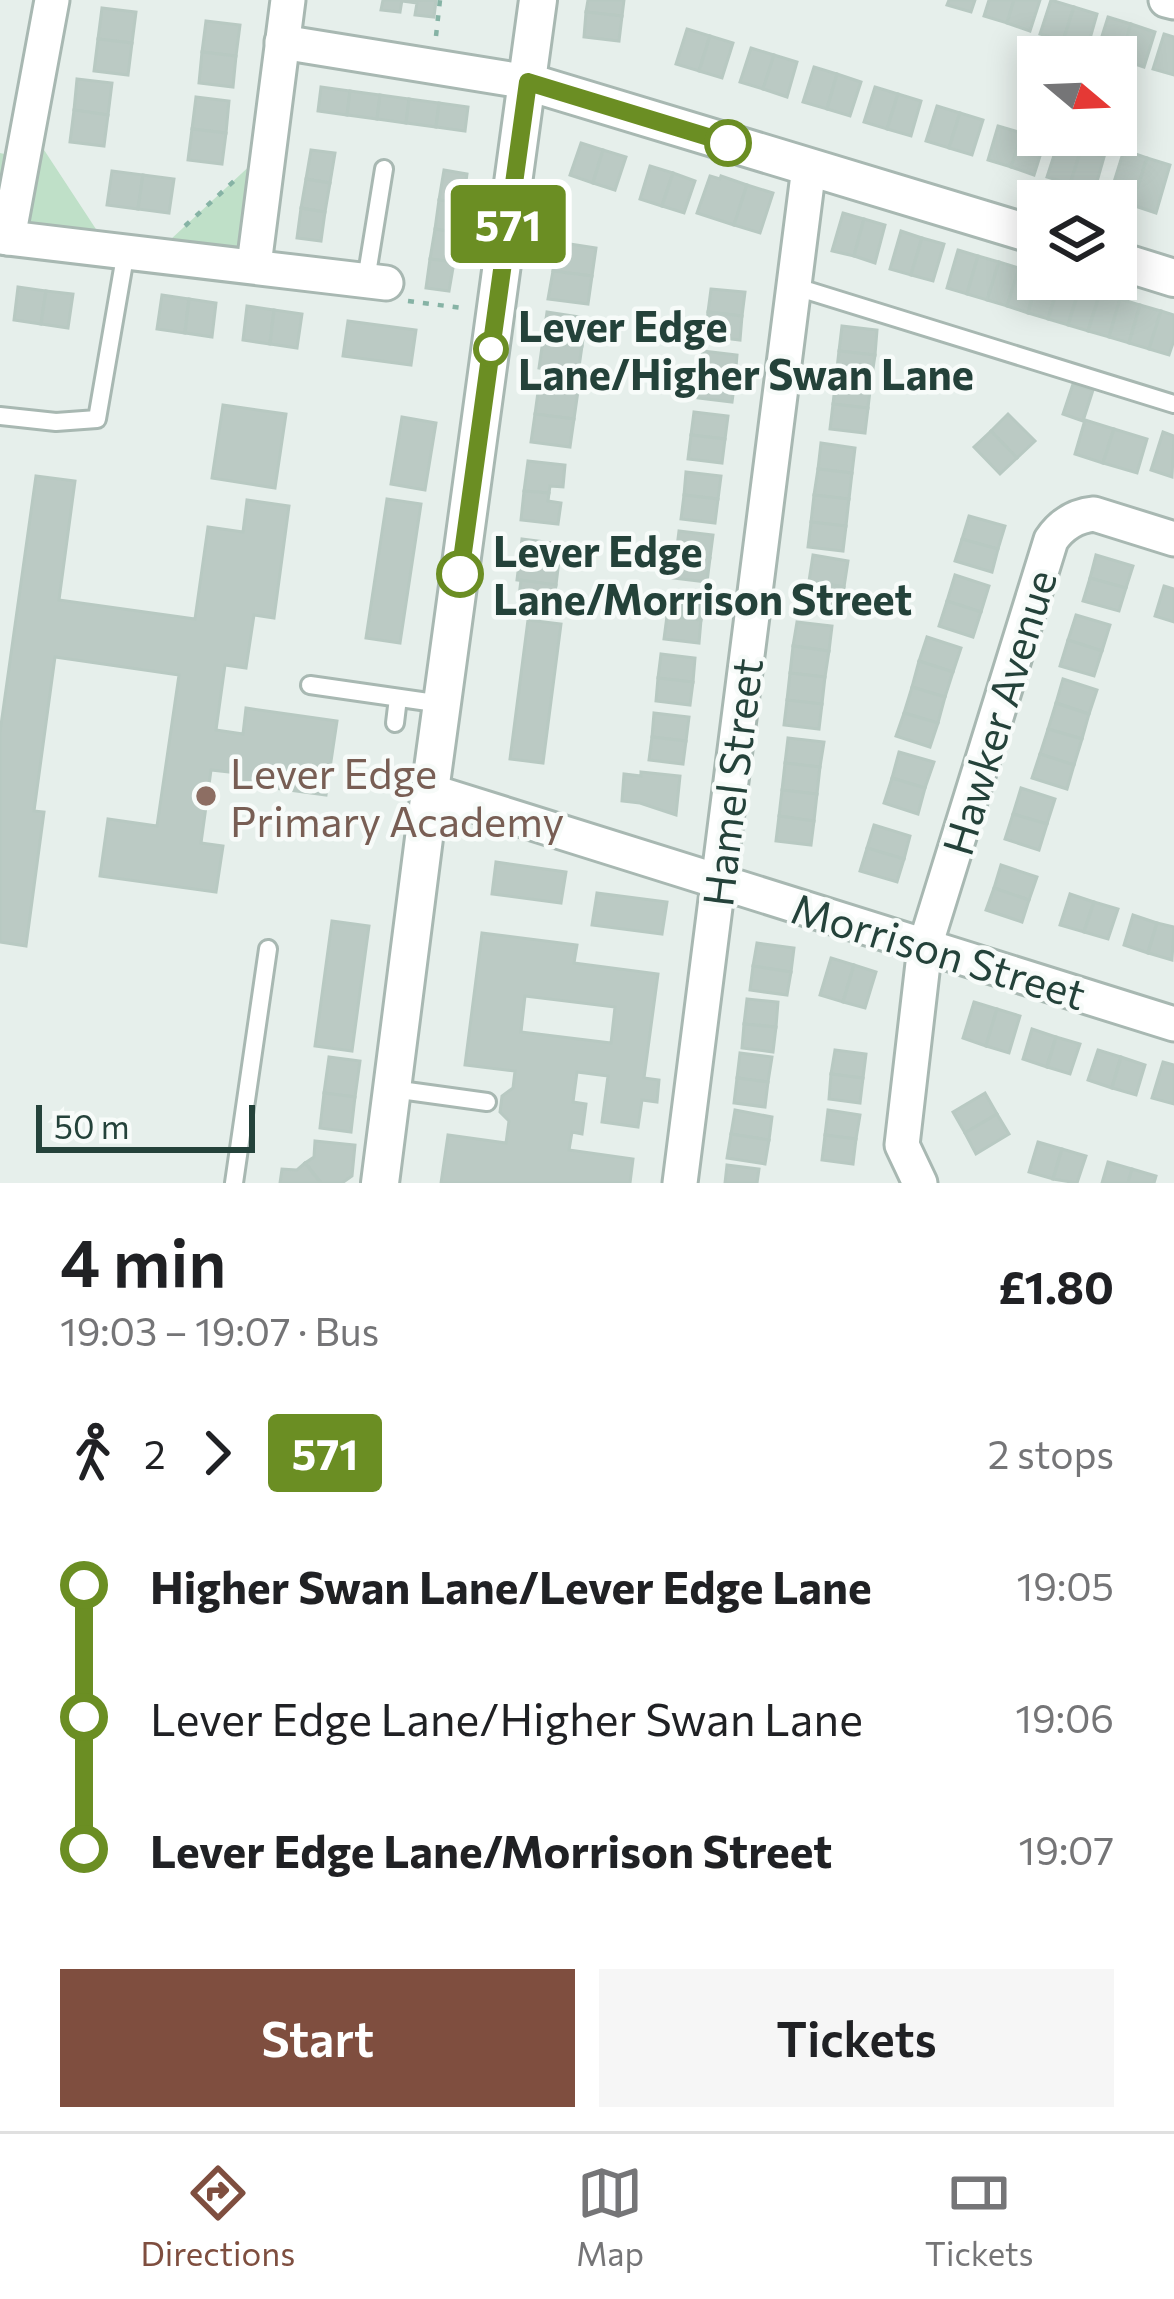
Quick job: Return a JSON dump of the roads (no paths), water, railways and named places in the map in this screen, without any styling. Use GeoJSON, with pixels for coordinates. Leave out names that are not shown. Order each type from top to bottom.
{"type":"FeatureCollection","features":[{"type":"Feature","properties":{"kind":"street"},"geometry":{"type":"LineString","coordinates":[[52,0],[4,238],[376,281]]}},
{"type":"Feature","properties":{"kind":"street"},"geometry":{"type":"LineString","coordinates":[[254,265],[288,0]]}},
{"type":"Feature","properties":{"kind":"street"},"geometry":{"type":"LineString","coordinates":[[380,1183],[538,0]]}},
{"type":"Feature","properties":{"kind":"street"},"geometry":{"type":"LineString","coordinates":[[282,42],[528,82],[1017,230]]}},
{"type":"Feature","properties":{"kind":"street","name":"Hamel Street"},"geometry":{"type":"LineString","coordinates":[[680,1183],[809,167]]}},
{"type":"Feature","properties":{"kind":"street"},"geometry":{"type":"LineString","coordinates":[[1137,267],[1174,278]]}},
{"type":"Feature","properties":{"kind":"street","name":"Hawker Avenue"},"geometry":{"type":"LineString","coordinates":[[920,1183],[902,1145],[926,946],[1051,540],[1080,515],[1094,514],[1174,538]]}},
{"type":"Feature","properties":{"kind":"street","name":"Morrison Street"},"geometry":{"type":"LineString","coordinates":[[430,791],[1174,1024]]}},
{"type":"Feature","properties":{"kind":"lane"},"geometry":{"type":"LineString","coordinates":[[376,281],[384,170]]}},
{"type":"Feature","properties":{"kind":"lane"},"geometry":{"type":"LineString","coordinates":[[0,416],[56,422],[97,419],[140,253]]}},
{"type":"Feature","properties":{"kind":"lane"},"geometry":{"type":"LineString","coordinates":[[794,286],[1174,404]]}},
{"type":"Feature","properties":{"kind":"lane"},"geometry":{"type":"LineString","coordinates":[[310,685],[442,704]]}},
{"type":"Feature","properties":{"kind":"lane"},"geometry":{"type":"LineString","coordinates":[[395,723],[398,698]]}},
{"type":"Feature","properties":{"kind":"lane"},"geometry":{"type":"LineString","coordinates":[[234,1183],[268,949]]}},
{"type":"Feature","properties":{"kind":"lane"},"geometry":{"type":"LineString","coordinates":[[392,1089],[487,1102]]}},
{"type":"Feature","properties":{"kind":"place","name":"Lever Edge Lane/Higher Swan Lane"},"geometry":{"type":"Point","coordinates":[491,349]}},
{"type":"Feature","properties":{"kind":"place","name":"Lever Edge Lane/Morrison Street"},"geometry":{"type":"Point","coordinates":[460,574]}},
{"type":"Feature","properties":{"kind":"place","name":"Lever Edge Primary Academy"},"geometry":{"type":"Point","coordinates":[206,796]}}]}
